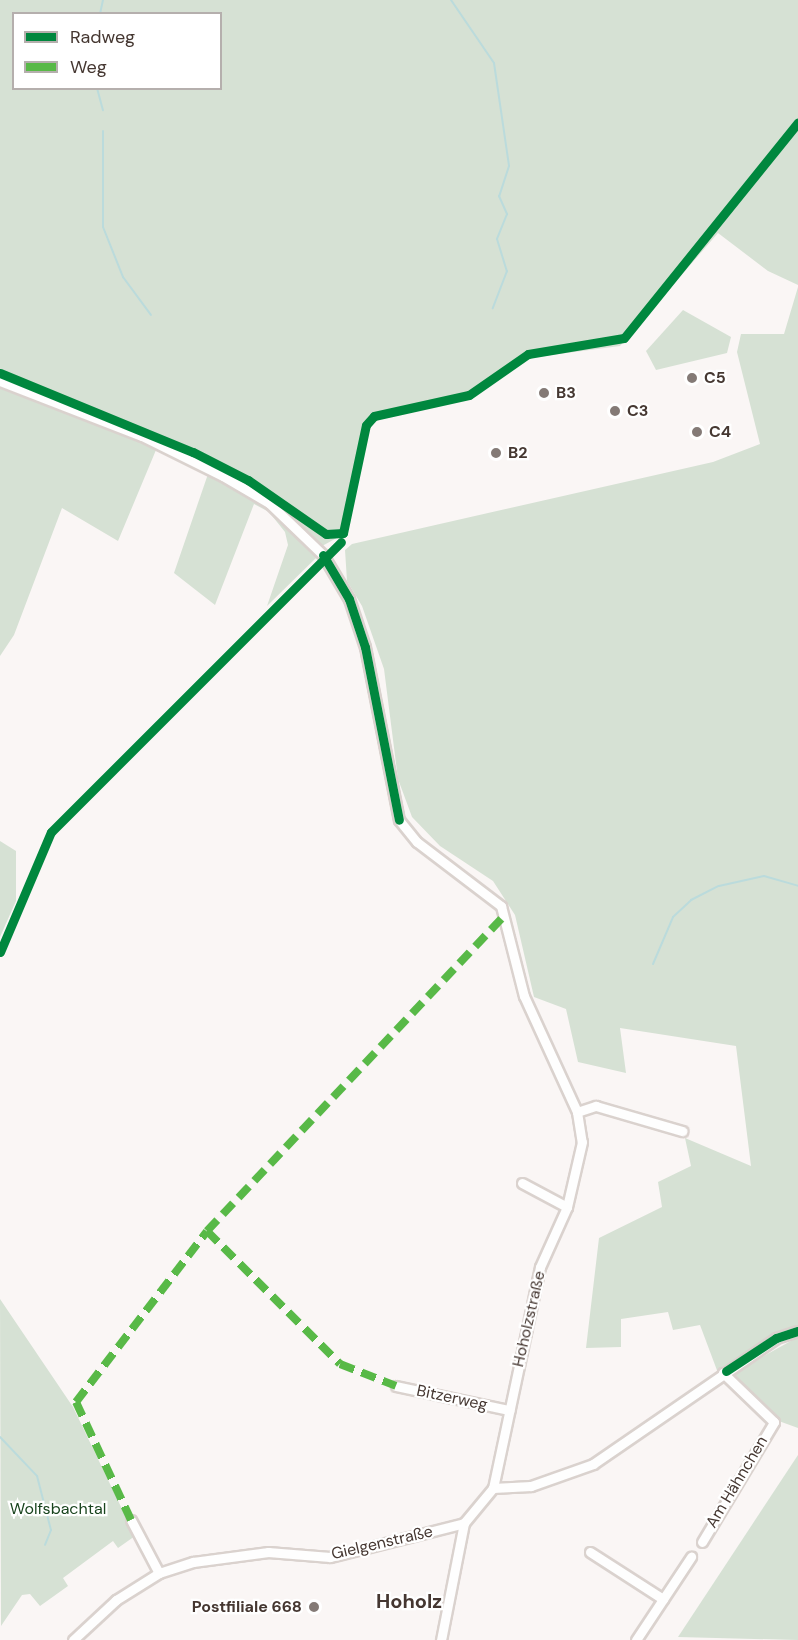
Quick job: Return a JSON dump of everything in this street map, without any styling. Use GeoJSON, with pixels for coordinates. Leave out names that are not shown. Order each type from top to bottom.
{"type":"FeatureCollection","features":[{"type":"Feature","properties":{"kind":"street","name":"Hoholzstraße"},"geometry":{"type":"LineString","coordinates":[[0,381],[142,436],[223,476],[269,503],[322,555],[349,599],[365,647],[399,820],[417,842],[497,901],[508,932],[524,996],[577,1112],[582,1142],[567,1207],[540,1267],[493,1488],[464,1523],[441,1640]]}},
{"type":"Feature","properties":{"kind":"street"},"geometry":{"type":"LineString","coordinates":[[577,1112],[596,1106],[682,1131]]}},
{"type":"Feature","properties":{"kind":"street"},"geometry":{"type":"LineString","coordinates":[[522,1183],[567,1207]]}},
{"type":"Feature","properties":{"kind":"street"},"geometry":{"type":"LineString","coordinates":[[493,1488],[531,1486],[592,1464],[776,1338],[798,1331]]}},
{"type":"Feature","properties":{"kind":"street","name":"Am Hähnchen"},"geometry":{"type":"LineString","coordinates":[[702,1542],[774,1422],[725,1372]]}},
{"type":"Feature","properties":{"kind":"street","name":"Bitzerweg"},"geometry":{"type":"LineString","coordinates":[[396,1386],[509,1410]]}},
{"type":"Feature","properties":{"kind":"street"},"geometry":{"type":"LineString","coordinates":[[131,1520],[159,1573]]}},
{"type":"Feature","properties":{"kind":"street","name":"Gielgenstraße"},"geometry":{"type":"LineString","coordinates":[[73,1640],[108,1606],[159,1573],[233,1555],[330,1557],[464,1523]]}},
{"type":"Feature","properties":{"kind":"street"},"geometry":{"type":"LineString","coordinates":[[590,1552],[663,1599]]}},
{"type":"Feature","properties":{"kind":"street"},"geometry":{"type":"LineString","coordinates":[[636,1640],[691,1557]]}},
{"type":"Feature","properties":{"kind":"green space"},"geometry":{"type":"Polygon","coordinates":[[[0,0],[798,0],[798,285],[768,271],[718,233],[620,346],[536,357],[517,363],[471,398],[380,416],[370,425],[344,534],[313,551],[317,557],[267,606],[288,545],[285,532],[269,512],[254,504],[215,605],[174,573],[208,474],[156,450],[118,541],[62,508],[14,635],[0,656],[0,0]]]}},
{"type":"Feature","properties":{"kind":"green space"},"geometry":{"type":"Polygon","coordinates":[[[798,287],[798,1326],[774,1334],[718,1373],[700,1325],[673,1330],[668,1312],[621,1319],[621,1347],[586,1348],[599,1238],[662,1207],[658,1182],[691,1166],[685,1138],[751,1166],[736,1046],[620,1028],[626,1073],[578,1062],[566,1009],[534,997],[515,915],[493,881],[440,846],[412,817],[398,779],[384,669],[362,606],[347,581],[345,550],[352,544],[713,462],[760,444],[737,352],[741,334],[784,334],[798,287]]]}},
{"type":"Feature","properties":{"kind":"green space"},"geometry":{"type":"Polygon","coordinates":[[[683,310],[731,337],[727,353],[656,370],[646,351],[683,310]]]}},
{"type":"Feature","properties":{"kind":"green space"},"geometry":{"type":"Polygon","coordinates":[[[0,841],[16,851],[16,901],[0,937],[0,841]]]}},
{"type":"Feature","properties":{"kind":"green space","name":"Wolfsbachtal"},"geometry":{"type":"Polygon","coordinates":[[[0,1299],[73,1407],[135,1536],[118,1548],[113,1541],[63,1578],[68,1586],[40,1606],[30,1594],[22,1595],[1,1626],[0,1299]]]}},
{"type":"Feature","properties":{"kind":"green space"},"geometry":{"type":"Polygon","coordinates":[[[798,1337],[798,1428],[776,1420],[733,1373],[798,1337]]]}},
{"type":"Feature","properties":{"kind":"green space"},"geometry":{"type":"Polygon","coordinates":[[[798,1455],[798,1640],[678,1637],[798,1455]]]}},
{"type":"Feature","properties":{"kind":"waterway"},"geometry":{"type":"LineString","coordinates":[[100,12],[103,0]]}},
{"type":"Feature","properties":{"kind":"waterway"},"geometry":{"type":"LineString","coordinates":[[451,0],[494,63],[509,166],[499,196],[507,214],[497,239],[507,271],[493,308]]}},
{"type":"Feature","properties":{"kind":"waterway"},"geometry":{"type":"LineString","coordinates":[[98,90],[103,110]]}},
{"type":"Feature","properties":{"kind":"waterway"},"geometry":{"type":"LineString","coordinates":[[103,131],[103,227],[123,277],[151,315]]}},
{"type":"Feature","properties":{"kind":"waterway"},"geometry":{"type":"LineString","coordinates":[[653,964],[673,917],[691,900],[719,886],[764,876],[798,886]]}},
{"type":"Feature","properties":{"kind":"waterway"},"geometry":{"type":"LineString","coordinates":[[0,1437],[37,1476],[51,1530],[45,1545]]}},
{"type":"Feature","properties":{"kind":"marked path"},"geometry":{"type":"LineString","coordinates":[[131,1520],[76,1402],[207,1231],[505,915]]}},
{"type":"Feature","properties":{"kind":"marked path"},"geometry":{"type":"LineString","coordinates":[[207,1231],[340,1364],[396,1386]]}},
{"type":"Feature","properties":{"kind":"cycle path"},"geometry":{"type":"LineString","coordinates":[[0,373],[193,452],[248,480],[326,534],[343,533],[366,425],[374,416],[469,395],[528,354],[624,338],[798,122]]}},
{"type":"Feature","properties":{"kind":"cycle path"},"geometry":{"type":"LineString","coordinates":[[0,952],[51,832],[341,542]]}},
{"type":"Feature","properties":{"kind":"cycle path"},"geometry":{"type":"LineString","coordinates":[[323,555],[349,599],[365,647],[399,820]]}},
{"type":"Feature","properties":{"kind":"cycle path"},"geometry":{"type":"LineString","coordinates":[[726,1371],[776,1338],[798,1331]]}},
{"type":"Feature","properties":{"kind":"place","name":"C5"},"geometry":{"type":"Point","coordinates":[692,378]}},
{"type":"Feature","properties":{"kind":"place","name":"B3"},"geometry":{"type":"Point","coordinates":[544,393]}},
{"type":"Feature","properties":{"kind":"place","name":"C3"},"geometry":{"type":"Point","coordinates":[615,411]}},
{"type":"Feature","properties":{"kind":"place","name":"C4"},"geometry":{"type":"Point","coordinates":[697,432]}},
{"type":"Feature","properties":{"kind":"place","name":"B2"},"geometry":{"type":"Point","coordinates":[496,453]}},
{"type":"Feature","properties":{"kind":"place","name":"Postfiliale 668"},"geometry":{"type":"Point","coordinates":[314,1607]}},
{"type":"Feature","properties":{"kind":"district","name":"Hoholz"},"geometry":{"type":"Point","coordinates":[409,1601]}}]}
